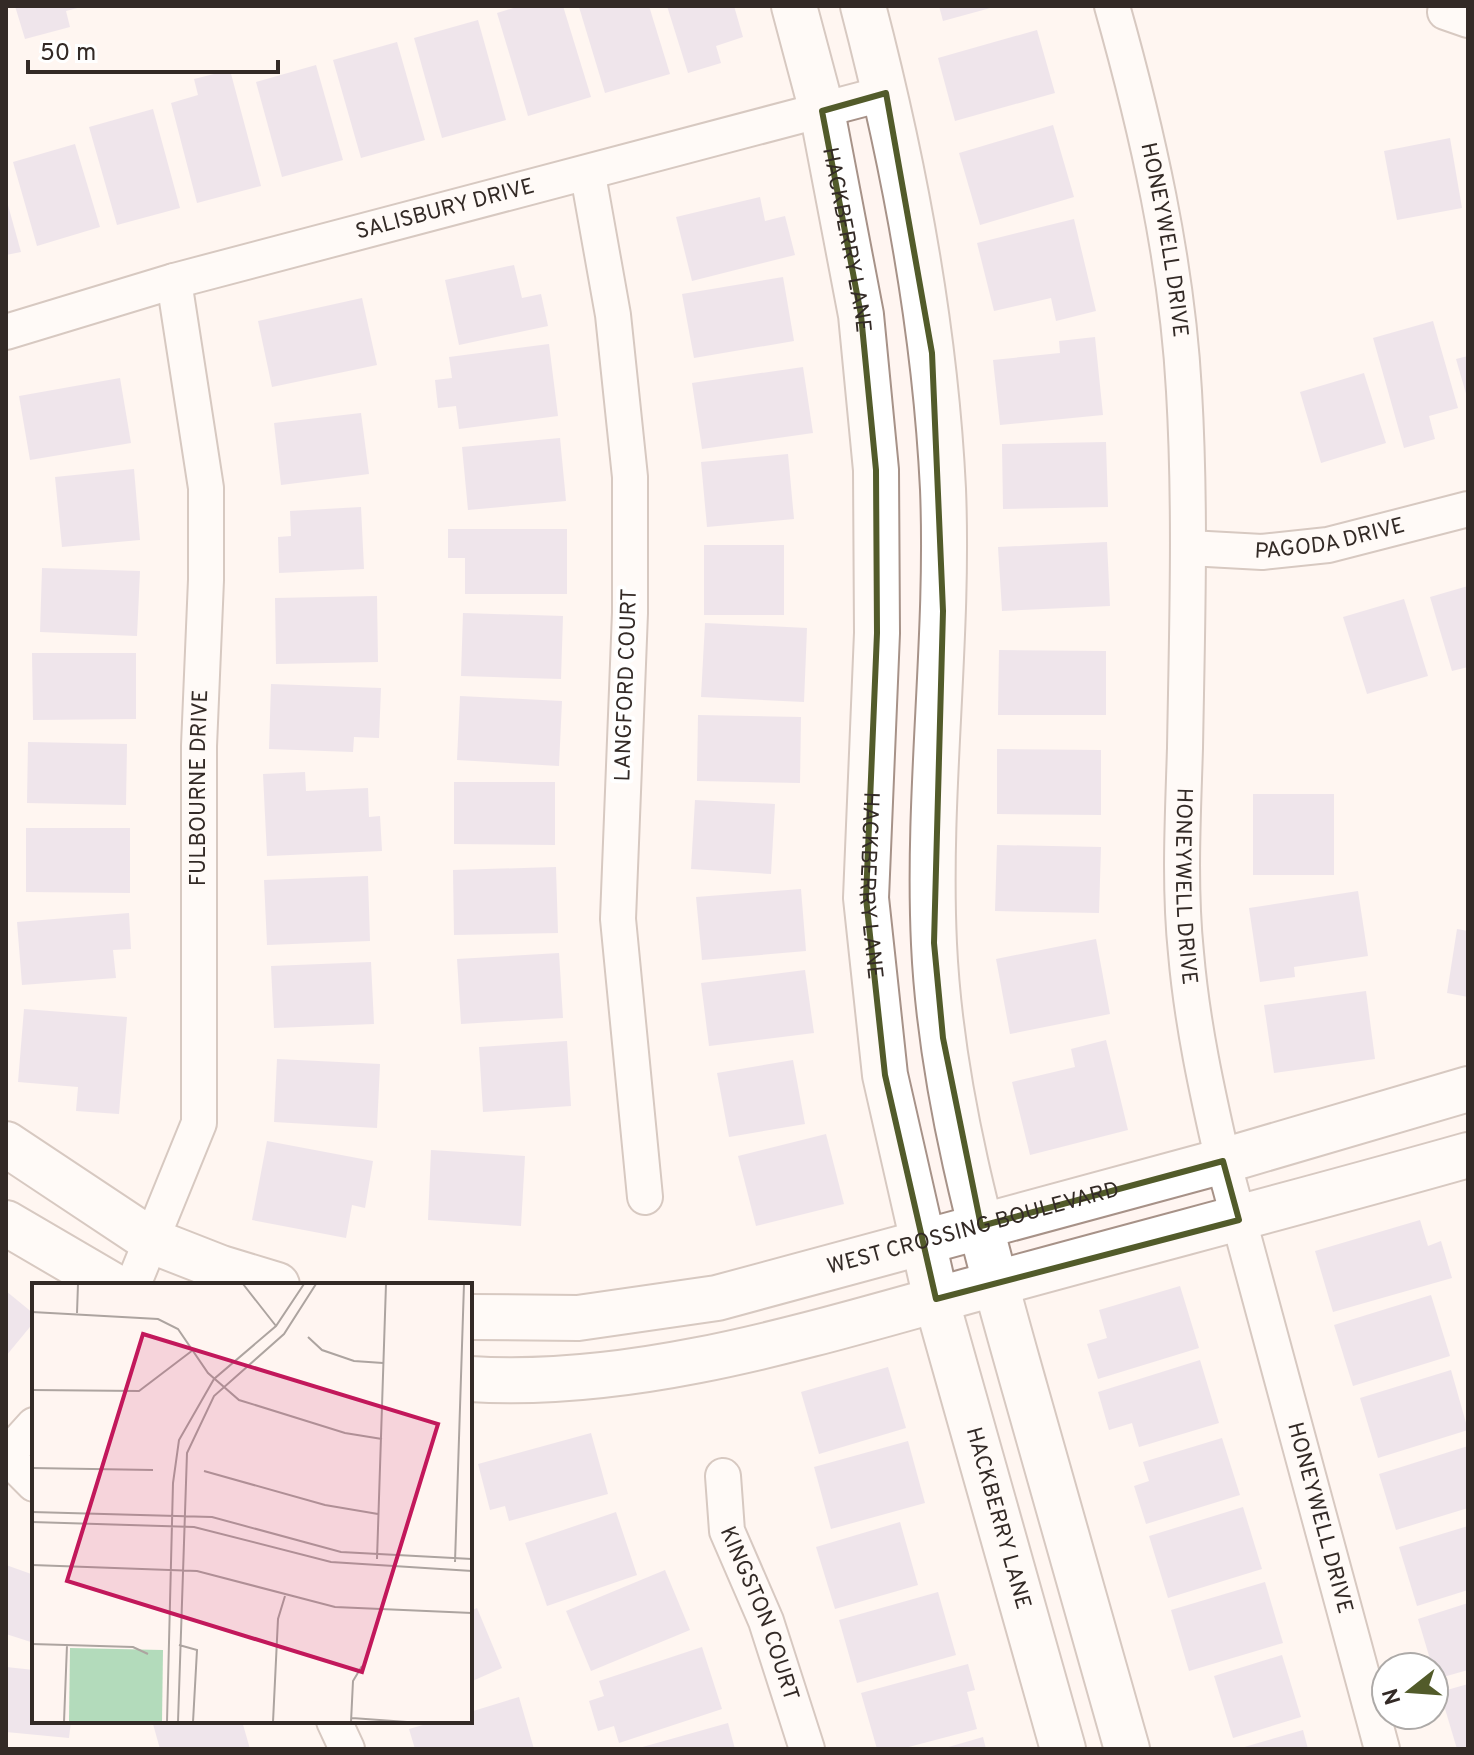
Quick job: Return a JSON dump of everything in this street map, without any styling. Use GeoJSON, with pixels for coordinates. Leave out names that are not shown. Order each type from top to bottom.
{"type":"FeatureCollection","features":[{"type":"Feature","properties":{"kind":"street","name":"HACKBERRY LANE"},"geometry":{"type":"LineString","coordinates":[[794,6],[822,111],[861,315],[876,470],[877,633],[866,898],[885,1075],[936,1299],[1063,1749]]}},
{"type":"Feature","properties":{"kind":"street"},"geometry":{"type":"LineString","coordinates":[[863,6],[886,93],[932,353],[943,490],[934,943],[943,1038],[995,1283],[1127,1749]]}},
{"type":"Feature","properties":{"kind":"street","name":"HONEYWELL DRIVE"},"geometry":{"type":"LineString","coordinates":[[1112,6],[1137,95],[1167,254],[1184,389],[1189,548],[1184,801],[1185,951],[1201,1068],[1223,1161],[1382,1749]]}},
{"type":"Feature","properties":{"kind":"street","name":"SALISBURY DRIVE"},"geometry":{"type":"LineString","coordinates":[[6,332],[174,281],[588,175],[886,93]]}},
{"type":"Feature","properties":{"kind":"street","name":"LANGFORD COURT"},"geometry":{"type":"LineString","coordinates":[[588,175],[613,315],[630,477],[630,613],[618,919],[645,1197]]}},
{"type":"Feature","properties":{"kind":"street","name":"FULBOURNE DRIVE"},"geometry":{"type":"LineString","coordinates":[[134,1283],[199,1123],[199,746],[206,580],[206,488],[174,281]]}},
{"type":"Feature","properties":{"kind":"street","name":"PAGODA DRIVE"},"geometry":{"type":"LineString","coordinates":[[1189,548],[1262,552],[1328,545],[1468,509]]}},
{"type":"Feature","properties":{"kind":"street","name":"WEST CROSSING BOULEVARD"},"geometry":{"type":"LineString","coordinates":[[472,1317],[578,1318],[717,1298],[1223,1161],[1468,1089]]}},
{"type":"Feature","properties":{"kind":"street"},"geometry":{"type":"LineString","coordinates":[[6,1144],[152,1241],[270,1283]]}},
{"type":"Feature","properties":{"kind":"street"},"geometry":{"type":"LineString","coordinates":[[472,1379],[515,1382],[595,1378],[762,1344],[1239,1220],[1468,1155]]}},
{"type":"Feature","properties":{"kind":"street"},"geometry":{"type":"LineString","coordinates":[[6,1223],[109,1283]]}},
{"type":"Feature","properties":{"kind":"street"},"geometry":{"type":"LineString","coordinates":[[32,1427],[6,1456],[32,1482]]}},
{"type":"Feature","properties":{"kind":"street","name":"KINGSTON COURT"},"geometry":{"type":"LineString","coordinates":[[723,1476],[727,1531],[766,1621],[807,1749]]}},
{"type":"Feature","properties":{"kind":"street"},"geometry":{"type":"LineString","coordinates":[[335,1723],[347,1749]]}},
{"type":"Feature","properties":{"kind":"highlighted area"},"geometry":{"type":"Polygon","coordinates":[[[886,93],[932,353],[943,611],[934,943],[943,1038],[981,1226],[1223,1161],[1239,1220],[936,1299],[885,1075],[866,898],[877,633],[876,470],[861,315],[822,111],[886,93]]]}},
{"type":"Feature","properties":{"kind":"building"},"geometry":{"type":"Polygon","coordinates":[[[15,6],[81,7],[66,11],[70,27],[25,39],[15,6]]]}},
{"type":"Feature","properties":{"kind":"building"},"geometry":{"type":"Polygon","coordinates":[[[520,6],[563,6],[591,97],[528,116],[497,13],[520,6]]]}},
{"type":"Feature","properties":{"kind":"building"},"geometry":{"type":"Polygon","coordinates":[[[649,6],[670,74],[605,93],[579,7],[649,6]]]}},
{"type":"Feature","properties":{"kind":"building"},"geometry":{"type":"Polygon","coordinates":[[[667,6],[734,6],[743,37],[716,46],[721,63],[688,73],[667,6]]]}},
{"type":"Feature","properties":{"kind":"building"},"geometry":{"type":"Polygon","coordinates":[[[939,6],[994,6],[994,7],[943,21],[939,6]]]}},
{"type":"Feature","properties":{"kind":"building"},"geometry":{"type":"Polygon","coordinates":[[[478,20],[506,120],[442,138],[414,38],[478,20]]]}},
{"type":"Feature","properties":{"kind":"building"},"geometry":{"type":"Polygon","coordinates":[[[1037,30],[1055,93],[955,121],[938,58],[1037,30]]]}},
{"type":"Feature","properties":{"kind":"building"},"geometry":{"type":"Polygon","coordinates":[[[397,42],[425,140],[361,158],[333,60],[397,42]]]}},
{"type":"Feature","properties":{"kind":"building"},"geometry":{"type":"Polygon","coordinates":[[[316,65],[343,160],[282,177],[256,82],[316,65]]]}},
{"type":"Feature","properties":{"kind":"building"},"geometry":{"type":"Polygon","coordinates":[[[230,70],[261,186],[197,203],[171,103],[198,95],[194,79],[230,70]]]}},
{"type":"Feature","properties":{"kind":"building"},"geometry":{"type":"Polygon","coordinates":[[[153,109],[180,208],[117,225],[89,127],[153,109]]]}},
{"type":"Feature","properties":{"kind":"building"},"geometry":{"type":"Polygon","coordinates":[[[1053,125],[1074,197],[980,225],[959,153],[1053,125]]]}},
{"type":"Feature","properties":{"kind":"building"},"geometry":{"type":"Polygon","coordinates":[[[1450,138],[1462,208],[1397,220],[1384,151],[1450,138]]]}},
{"type":"Feature","properties":{"kind":"building"},"geometry":{"type":"Polygon","coordinates":[[[75,144],[100,227],[37,246],[13,162],[75,144]]]}},
{"type":"Feature","properties":{"kind":"building"},"geometry":{"type":"Polygon","coordinates":[[[760,197],[765,221],[785,216],[795,255],[692,281],[676,217],[760,197]]]}},
{"type":"Feature","properties":{"kind":"building"},"geometry":{"type":"Polygon","coordinates":[[[6,198],[21,252],[6,255],[6,198]]]}},
{"type":"Feature","properties":{"kind":"building"},"geometry":{"type":"Polygon","coordinates":[[[1074,219],[1096,311],[1056,321],[1051,298],[994,311],[977,243],[1074,219]]]}},
{"type":"Feature","properties":{"kind":"building"},"geometry":{"type":"Polygon","coordinates":[[[514,265],[522,298],[541,294],[548,326],[459,345],[445,280],[514,265]]]}},
{"type":"Feature","properties":{"kind":"building"},"geometry":{"type":"Polygon","coordinates":[[[783,277],[794,341],[694,358],[682,294],[783,277]]]}},
{"type":"Feature","properties":{"kind":"building"},"geometry":{"type":"Polygon","coordinates":[[[362,298],[377,365],[272,387],[258,321],[362,298]]]}},
{"type":"Feature","properties":{"kind":"building"},"geometry":{"type":"Polygon","coordinates":[[[1433,321],[1458,408],[1429,416],[1435,439],[1404,448],[1373,338],[1433,321]]]}},
{"type":"Feature","properties":{"kind":"building"},"geometry":{"type":"Polygon","coordinates":[[[1095,337],[1103,415],[1000,425],[993,360],[1060,353],[1059,341],[1095,337]]]}},
{"type":"Feature","properties":{"kind":"building"},"geometry":{"type":"Polygon","coordinates":[[[549,344],[558,416],[459,429],[456,406],[438,408],[435,380],[452,378],[449,357],[549,344]]]}},
{"type":"Feature","properties":{"kind":"building"},"geometry":{"type":"Polygon","coordinates":[[[1468,356],[1468,397],[1467,397],[1456,359],[1468,356]]]}},
{"type":"Feature","properties":{"kind":"building"},"geometry":{"type":"Polygon","coordinates":[[[803,367],[813,433],[702,449],[692,383],[803,367]]]}},
{"type":"Feature","properties":{"kind":"building"},"geometry":{"type":"Polygon","coordinates":[[[1364,373],[1386,443],[1321,463],[1300,392],[1364,373]]]}},
{"type":"Feature","properties":{"kind":"building"},"geometry":{"type":"Polygon","coordinates":[[[120,378],[131,443],[30,460],[19,396],[120,378]]]}},
{"type":"Feature","properties":{"kind":"building"},"geometry":{"type":"Polygon","coordinates":[[[361,413],[369,474],[281,485],[274,423],[361,413]]]}},
{"type":"Feature","properties":{"kind":"building"},"geometry":{"type":"Polygon","coordinates":[[[560,438],[566,501],[468,510],[462,447],[560,438]]]}},
{"type":"Feature","properties":{"kind":"building"},"geometry":{"type":"Polygon","coordinates":[[[1106,442],[1108,507],[1003,509],[1002,444],[1106,442]]]}},
{"type":"Feature","properties":{"kind":"building"},"geometry":{"type":"Polygon","coordinates":[[[788,454],[794,519],[707,527],[701,462],[788,454]]]}},
{"type":"Feature","properties":{"kind":"building"},"geometry":{"type":"Polygon","coordinates":[[[134,469],[140,540],[62,547],[55,477],[134,469]]]}},
{"type":"Feature","properties":{"kind":"building"},"geometry":{"type":"Polygon","coordinates":[[[361,507],[364,569],[279,573],[278,537],[291,536],[290,511],[361,507]]]}},
{"type":"Feature","properties":{"kind":"building"},"geometry":{"type":"Polygon","coordinates":[[[448,529],[567,529],[567,594],[465,594],[465,558],[448,558],[448,529]]]}},
{"type":"Feature","properties":{"kind":"building"},"geometry":{"type":"Polygon","coordinates":[[[1107,542],[1110,606],[1002,611],[998,547],[1107,542]]]}},
{"type":"Feature","properties":{"kind":"building"},"geometry":{"type":"Polygon","coordinates":[[[704,545],[784,545],[784,615],[704,615],[704,545]]]}},
{"type":"Feature","properties":{"kind":"building"},"geometry":{"type":"Polygon","coordinates":[[[42,568],[140,571],[137,636],[40,632],[42,568]]]}},
{"type":"Feature","properties":{"kind":"building"},"geometry":{"type":"Polygon","coordinates":[[[1468,586],[1468,667],[1452,671],[1430,597],[1468,586]]]}},
{"type":"Feature","properties":{"kind":"building"},"geometry":{"type":"Polygon","coordinates":[[[377,596],[378,662],[276,664],[275,598],[377,596]]]}},
{"type":"Feature","properties":{"kind":"building"},"geometry":{"type":"Polygon","coordinates":[[[1404,599],[1428,676],[1367,694],[1343,617],[1404,599]]]}},
{"type":"Feature","properties":{"kind":"building"},"geometry":{"type":"Polygon","coordinates":[[[463,613],[563,616],[561,679],[461,676],[463,613]]]}},
{"type":"Feature","properties":{"kind":"building"},"geometry":{"type":"Polygon","coordinates":[[[705,623],[807,628],[804,702],[701,697],[705,623]]]}},
{"type":"Feature","properties":{"kind":"building"},"geometry":{"type":"Polygon","coordinates":[[[999,650],[1106,651],[1106,715],[998,715],[999,650]]]}},
{"type":"Feature","properties":{"kind":"building"},"geometry":{"type":"Polygon","coordinates":[[[32,653],[136,653],[136,719],[33,720],[32,653]]]}},
{"type":"Feature","properties":{"kind":"building"},"geometry":{"type":"Polygon","coordinates":[[[271,684],[381,688],[379,738],[354,737],[353,752],[269,749],[271,684]]]}},
{"type":"Feature","properties":{"kind":"building"},"geometry":{"type":"Polygon","coordinates":[[[460,696],[562,701],[559,766],[457,760],[460,696]]]}},
{"type":"Feature","properties":{"kind":"building"},"geometry":{"type":"Polygon","coordinates":[[[698,715],[801,717],[800,783],[697,781],[698,715]]]}},
{"type":"Feature","properties":{"kind":"building"},"geometry":{"type":"Polygon","coordinates":[[[28,742],[127,744],[126,805],[27,803],[28,742]]]}},
{"type":"Feature","properties":{"kind":"building"},"geometry":{"type":"Polygon","coordinates":[[[997,749],[1101,750],[1101,815],[997,814],[997,749]]]}},
{"type":"Feature","properties":{"kind":"building"},"geometry":{"type":"Polygon","coordinates":[[[305,772],[306,791],[368,788],[369,817],[380,816],[382,851],[267,856],[263,774],[305,772]]]}},
{"type":"Feature","properties":{"kind":"building"},"geometry":{"type":"Polygon","coordinates":[[[454,782],[555,782],[555,845],[454,844],[454,782]]]}},
{"type":"Feature","properties":{"kind":"building"},"geometry":{"type":"Polygon","coordinates":[[[1253,794],[1334,794],[1334,875],[1253,875],[1253,794]]]}},
{"type":"Feature","properties":{"kind":"building"},"geometry":{"type":"Polygon","coordinates":[[[695,800],[775,804],[771,874],[691,869],[695,800]]]}},
{"type":"Feature","properties":{"kind":"building"},"geometry":{"type":"Polygon","coordinates":[[[26,828],[130,828],[130,893],[26,892],[26,828]]]}},
{"type":"Feature","properties":{"kind":"building"},"geometry":{"type":"Polygon","coordinates":[[[997,845],[1101,847],[1099,913],[995,911],[997,845]]]}},
{"type":"Feature","properties":{"kind":"building"},"geometry":{"type":"Polygon","coordinates":[[[556,867],[558,933],[454,935],[453,870],[556,867]]]}},
{"type":"Feature","properties":{"kind":"building"},"geometry":{"type":"Polygon","coordinates":[[[368,876],[370,941],[267,945],[264,880],[368,876]]]}},
{"type":"Feature","properties":{"kind":"building"},"geometry":{"type":"Polygon","coordinates":[[[801,889],[806,951],[702,960],[696,897],[801,889]]]}},
{"type":"Feature","properties":{"kind":"building"},"geometry":{"type":"Polygon","coordinates":[[[1358,891],[1368,956],[1294,967],[1295,977],[1260,982],[1249,908],[1358,891]]]}},
{"type":"Feature","properties":{"kind":"building"},"geometry":{"type":"Polygon","coordinates":[[[129,913],[131,949],[113,950],[116,978],[22,985],[17,922],[129,913]]]}},
{"type":"Feature","properties":{"kind":"building"},"geometry":{"type":"Polygon","coordinates":[[[1457,929],[1468,931],[1468,997],[1447,993],[1457,929]]]}},
{"type":"Feature","properties":{"kind":"building"},"geometry":{"type":"Polygon","coordinates":[[[1096,939],[1110,1014],[1010,1034],[996,959],[1096,939]]]}},
{"type":"Feature","properties":{"kind":"building"},"geometry":{"type":"Polygon","coordinates":[[[559,953],[563,1018],[461,1024],[457,959],[559,953]]]}},
{"type":"Feature","properties":{"kind":"building"},"geometry":{"type":"Polygon","coordinates":[[[371,962],[374,1024],[274,1028],[271,966],[371,962]]]}},
{"type":"Feature","properties":{"kind":"building"},"geometry":{"type":"Polygon","coordinates":[[[805,970],[814,1033],[709,1046],[701,983],[805,970]]]}},
{"type":"Feature","properties":{"kind":"building"},"geometry":{"type":"Polygon","coordinates":[[[1366,991],[1375,1059],[1274,1073],[1264,1005],[1366,991]]]}},
{"type":"Feature","properties":{"kind":"building"},"geometry":{"type":"Polygon","coordinates":[[[24,1009],[127,1017],[119,1114],[76,1111],[78,1087],[18,1082],[24,1009]]]}},
{"type":"Feature","properties":{"kind":"building"},"geometry":{"type":"Polygon","coordinates":[[[1106,1040],[1128,1130],[1030,1155],[1012,1082],[1075,1067],[1071,1049],[1106,1040]]]}},
{"type":"Feature","properties":{"kind":"building"},"geometry":{"type":"Polygon","coordinates":[[[567,1041],[571,1106],[483,1112],[479,1047],[567,1041]]]}},
{"type":"Feature","properties":{"kind":"building"},"geometry":{"type":"Polygon","coordinates":[[[277,1059],[380,1064],[377,1128],[274,1122],[277,1059]]]}},
{"type":"Feature","properties":{"kind":"building"},"geometry":{"type":"Polygon","coordinates":[[[793,1060],[805,1124],[729,1137],[717,1073],[793,1060]]]}},
{"type":"Feature","properties":{"kind":"building"},"geometry":{"type":"Polygon","coordinates":[[[826,1134],[844,1204],[756,1226],[738,1156],[826,1134]]]}},
{"type":"Feature","properties":{"kind":"building"},"geometry":{"type":"Polygon","coordinates":[[[267,1141],[373,1161],[365,1208],[352,1205],[346,1238],[252,1220],[267,1141]]]}},
{"type":"Feature","properties":{"kind":"building"},"geometry":{"type":"Polygon","coordinates":[[[431,1150],[525,1156],[521,1226],[428,1220],[431,1150]]]}},
{"type":"Feature","properties":{"kind":"building"},"geometry":{"type":"Polygon","coordinates":[[[1420,1220],[1428,1246],[1441,1241],[1452,1278],[1333,1312],[1315,1251],[1420,1220]]]}},
{"type":"Feature","properties":{"kind":"building"},"geometry":{"type":"Polygon","coordinates":[[[1180,1286],[1199,1348],[1098,1379],[1087,1344],[1107,1338],[1099,1310],[1180,1286]]]}},
{"type":"Feature","properties":{"kind":"building"},"geometry":{"type":"Polygon","coordinates":[[[6,1291],[32,1312],[32,1324],[6,1356],[6,1291]]]}},
{"type":"Feature","properties":{"kind":"building"},"geometry":{"type":"Polygon","coordinates":[[[1431,1295],[1450,1356],[1353,1386],[1334,1325],[1431,1295]]]}},
{"type":"Feature","properties":{"kind":"building"},"geometry":{"type":"Polygon","coordinates":[[[1200,1360],[1219,1423],[1139,1447],[1132,1423],[1109,1430],[1098,1392],[1200,1360]]]}},
{"type":"Feature","properties":{"kind":"building"},"geometry":{"type":"Polygon","coordinates":[[[888,1367],[906,1428],[819,1454],[801,1392],[888,1367]]]}},
{"type":"Feature","properties":{"kind":"building"},"geometry":{"type":"Polygon","coordinates":[[[1451,1370],[1468,1430],[1378,1458],[1360,1398],[1451,1370]]]}},
{"type":"Feature","properties":{"kind":"building"},"geometry":{"type":"Polygon","coordinates":[[[591,1433],[608,1494],[509,1521],[505,1506],[490,1510],[478,1464],[591,1433]]]}},
{"type":"Feature","properties":{"kind":"building"},"geometry":{"type":"Polygon","coordinates":[[[1222,1438],[1240,1495],[1146,1524],[1134,1486],[1149,1481],[1143,1462],[1222,1438]]]}},
{"type":"Feature","properties":{"kind":"building"},"geometry":{"type":"Polygon","coordinates":[[[908,1441],[925,1503],[831,1529],[814,1467],[908,1441]]]}},
{"type":"Feature","properties":{"kind":"building"},"geometry":{"type":"Polygon","coordinates":[[[1468,1446],[1468,1508],[1396,1530],[1379,1474],[1468,1446]]]}},
{"type":"Feature","properties":{"kind":"building"},"geometry":{"type":"Polygon","coordinates":[[[1243,1507],[1262,1569],[1168,1598],[1149,1536],[1243,1507]]]}},
{"type":"Feature","properties":{"kind":"building"},"geometry":{"type":"Polygon","coordinates":[[[616,1512],[637,1575],[547,1606],[525,1543],[616,1512]]]}},
{"type":"Feature","properties":{"kind":"building"},"geometry":{"type":"Polygon","coordinates":[[[900,1522],[918,1585],[835,1609],[816,1547],[900,1522]]]}},
{"type":"Feature","properties":{"kind":"building"},"geometry":{"type":"Polygon","coordinates":[[[1468,1526],[1468,1590],[1417,1606],[1399,1547],[1468,1526]]]}},
{"type":"Feature","properties":{"kind":"building"},"geometry":{"type":"Polygon","coordinates":[[[6,1565],[32,1574],[32,1642],[6,1634],[6,1565]]]}},
{"type":"Feature","properties":{"kind":"building"},"geometry":{"type":"Polygon","coordinates":[[[665,1570],[690,1630],[591,1671],[566,1611],[665,1570]]]}},
{"type":"Feature","properties":{"kind":"building"},"geometry":{"type":"Polygon","coordinates":[[[1265,1582],[1283,1643],[1189,1671],[1171,1610],[1265,1582]]]}},
{"type":"Feature","properties":{"kind":"building"},"geometry":{"type":"Polygon","coordinates":[[[938,1592],[956,1655],[857,1683],[839,1620],[938,1592]]]}},
{"type":"Feature","properties":{"kind":"building"},"geometry":{"type":"Polygon","coordinates":[[[1468,1603],[1468,1670],[1450,1675],[1450,1651],[1428,1651],[1418,1619],[1468,1603]]]}},
{"type":"Feature","properties":{"kind":"building"},"geometry":{"type":"Polygon","coordinates":[[[477,1608],[502,1668],[472,1681],[472,1610],[477,1608]]]}},
{"type":"Feature","properties":{"kind":"building"},"geometry":{"type":"Polygon","coordinates":[[[702,1647],[722,1709],[619,1743],[614,1726],[598,1731],[589,1701],[604,1696],[599,1681],[702,1647]]]}},
{"type":"Feature","properties":{"kind":"building"},"geometry":{"type":"Polygon","coordinates":[[[1282,1655],[1301,1717],[1233,1738],[1214,1676],[1282,1655]]]}},
{"type":"Feature","properties":{"kind":"building"},"geometry":{"type":"Polygon","coordinates":[[[968,1664],[975,1690],[967,1692],[977,1729],[901,1749],[877,1749],[861,1693],[968,1664]]]}},
{"type":"Feature","properties":{"kind":"building"},"geometry":{"type":"Polygon","coordinates":[[[6,1667],[32,1670],[32,1723],[71,1723],[69,1738],[6,1732],[6,1667]]]}},
{"type":"Feature","properties":{"kind":"building"},"geometry":{"type":"Polygon","coordinates":[[[1468,1684],[1468,1749],[1457,1749],[1450,1726],[1450,1689],[1468,1684]]]}},
{"type":"Feature","properties":{"kind":"building"},"geometry":{"type":"Polygon","coordinates":[[[519,1697],[534,1749],[415,1749],[409,1729],[430,1723],[472,1723],[472,1711],[519,1697]]]}},
{"type":"Feature","properties":{"kind":"building"},"geometry":{"type":"Polygon","coordinates":[[[243,1723],[250,1749],[160,1749],[153,1724],[243,1723]]]}},
{"type":"Feature","properties":{"kind":"building"},"geometry":{"type":"Polygon","coordinates":[[[728,1723],[735,1749],[639,1749],[639,1748],[728,1723]]]}},
{"type":"Feature","properties":{"kind":"building"},"geometry":{"type":"Polygon","coordinates":[[[1303,1730],[1308,1749],[1241,1748],[1303,1730]]]}},
{"type":"Feature","properties":{"kind":"building"},"geometry":{"type":"Polygon","coordinates":[[[983,1737],[986,1749],[945,1749],[945,1748],[983,1737]]]}}]}
